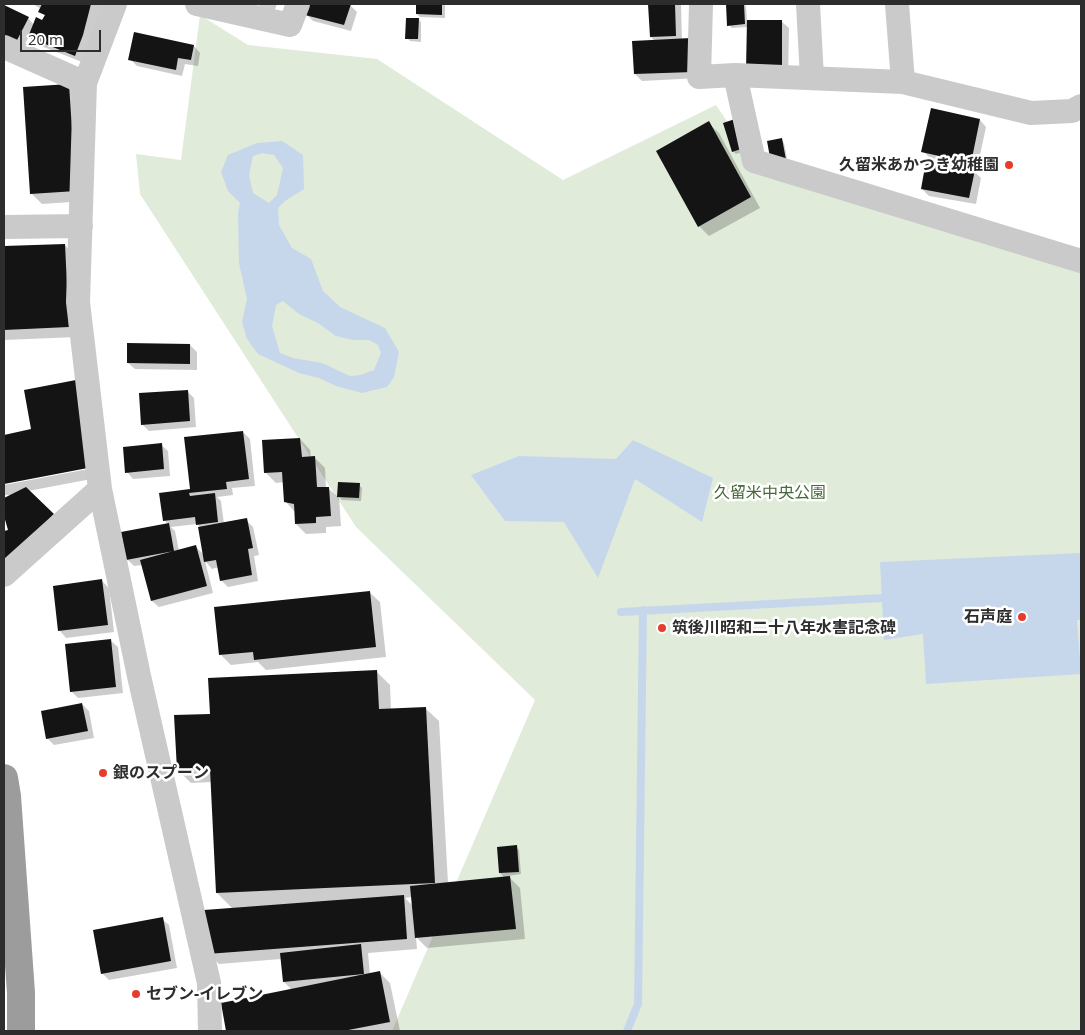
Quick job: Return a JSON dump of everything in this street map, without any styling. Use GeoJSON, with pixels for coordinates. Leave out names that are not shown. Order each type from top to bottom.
{"type":"FeatureCollection","features":[{"type":"Feature","properties":{"kind":"highway"},"geometry":{"type":"LineString","coordinates":[[4,778],[7,796],[20,984],[21,1031]]}},
{"type":"Feature","properties":{"kind":"street"},"geometry":{"type":"LineString","coordinates":[[115,4],[86,83],[78,302],[100,488],[139,676],[209,982],[210,1031]]}},
{"type":"Feature","properties":{"kind":"street"},"geometry":{"type":"LineString","coordinates":[[197,4],[290,25],[298,4]]}},
{"type":"Feature","properties":{"kind":"street"},"geometry":{"type":"LineString","coordinates":[[701,4],[699,77],[735,75],[903,82],[1031,113],[1072,111],[1081,106]]}},
{"type":"Feature","properties":{"kind":"street"},"geometry":{"type":"LineString","coordinates":[[808,4],[812,78]]}},
{"type":"Feature","properties":{"kind":"street"},"geometry":{"type":"LineString","coordinates":[[897,4],[903,82]]}},
{"type":"Feature","properties":{"kind":"street"},"geometry":{"type":"LineString","coordinates":[[4,47],[86,83]]}},
{"type":"Feature","properties":{"kind":"street"},"geometry":{"type":"LineString","coordinates":[[735,75],[754,161],[1081,261]]}},
{"type":"Feature","properties":{"kind":"street"},"geometry":{"type":"LineString","coordinates":[[4,227],[81,226]]}},
{"type":"Feature","properties":{"kind":"street"},"geometry":{"type":"LineString","coordinates":[[4,575],[100,488]]}},
{"type":"Feature","properties":{"kind":"green space","name":"久留米中央公園"},"geometry":{"type":"Polygon","coordinates":[[[200,15],[248,45],[377,59],[563,180],[716,105],[754,161],[1081,267],[1081,1031],[392,1031],[535,700],[356,527],[140,194],[136,154],[181,160],[200,15]]]}},
{"type":"Feature","properties":{"kind":"water"},"geometry":{"type":"Polygon","coordinates":[[[282,141],[303,155],[304,189],[285,201],[278,208],[279,225],[292,248],[311,259],[323,291],[340,307],[385,328],[399,352],[394,377],[387,387],[362,393],[336,386],[319,378],[299,373],[258,354],[247,339],[242,322],[247,299],[239,263],[238,213],[240,203],[228,191],[221,172],[228,155],[257,143],[282,141]],[[262,153],[253,156],[249,175],[253,193],[269,203],[277,195],[283,168],[274,155],[262,153]],[[283,301],[276,305],[272,326],[280,353],[293,358],[322,363],[350,376],[374,370],[381,353],[378,345],[369,340],[353,340],[336,336],[318,323],[299,314],[283,301]]]}},
{"type":"Feature","properties":{"kind":"water"},"geometry":{"type":"Polygon","coordinates":[[[633,440],[713,478],[702,522],[635,479],[598,578],[564,522],[505,521],[471,475],[519,456],[616,459],[633,440]]]}},
{"type":"Feature","properties":{"kind":"water"},"geometry":{"type":"Polygon","coordinates":[[[1081,553],[1081,620],[1077,620],[1081,674],[926,684],[923,634],[884,640],[880,562],[1081,553]]]}},
{"type":"Feature","properties":{"kind":"building"},"geometry":{"type":"Polygon","coordinates":[[[42,4],[91,4],[75,56],[28,37],[36,17],[42,20],[45,15],[38,12],[42,4]]]}},
{"type":"Feature","properties":{"kind":"building"},"geometry":{"type":"Polygon","coordinates":[[[308,4],[351,4],[344,25],[305,15],[308,4]]]}},
{"type":"Feature","properties":{"kind":"building"},"geometry":{"type":"Polygon","coordinates":[[[416,4],[442,4],[442,15],[416,14],[416,4]]]}},
{"type":"Feature","properties":{"kind":"building"},"geometry":{"type":"Polygon","coordinates":[[[648,4],[675,4],[676,36],[650,37],[648,4]]]}},
{"type":"Feature","properties":{"kind":"building"},"geometry":{"type":"Polygon","coordinates":[[[726,4],[744,4],[745,24],[727,26],[726,4]]]}},
{"type":"Feature","properties":{"kind":"building"},"geometry":{"type":"Polygon","coordinates":[[[4,5],[29,17],[13,48],[4,44],[4,5]]]}},
{"type":"Feature","properties":{"kind":"building"},"geometry":{"type":"Polygon","coordinates":[[[406,18],[419,18],[418,39],[405,39],[406,18]]]}},
{"type":"Feature","properties":{"kind":"building"},"geometry":{"type":"Polygon","coordinates":[[[747,20],[782,20],[782,70],[746,70],[747,20]]]}},
{"type":"Feature","properties":{"kind":"building"},"geometry":{"type":"Polygon","coordinates":[[[134,32],[194,45],[191,60],[178,58],[176,70],[128,60],[134,32]]]}},
{"type":"Feature","properties":{"kind":"building"},"geometry":{"type":"Polygon","coordinates":[[[691,38],[693,72],[634,74],[632,41],[691,38]]]}},
{"type":"Feature","properties":{"kind":"building"},"geometry":{"type":"Polygon","coordinates":[[[69,84],[76,191],[30,194],[23,87],[69,84]]]}},
{"type":"Feature","properties":{"kind":"building"},"geometry":{"type":"Polygon","coordinates":[[[931,108],[980,119],[971,163],[921,152],[931,108]]]}},
{"type":"Feature","properties":{"kind":"building"},"geometry":{"type":"Polygon","coordinates":[[[741,117],[750,146],[732,152],[723,123],[741,117]]]}},
{"type":"Feature","properties":{"kind":"building"},"geometry":{"type":"Polygon","coordinates":[[[709,121],[751,197],[698,227],[656,151],[709,121]]]}},
{"type":"Feature","properties":{"kind":"building"},"geometry":{"type":"Polygon","coordinates":[[[782,138],[786,160],[771,163],[767,141],[782,138]]]}},
{"type":"Feature","properties":{"kind":"building"},"geometry":{"type":"Polygon","coordinates":[[[926,161],[975,170],[969,198],[921,189],[926,161]]]}},
{"type":"Feature","properties":{"kind":"building"},"geometry":{"type":"Polygon","coordinates":[[[65,244],[69,327],[4,330],[4,246],[65,244]]]}},
{"type":"Feature","properties":{"kind":"building"},"geometry":{"type":"Polygon","coordinates":[[[127,343],[190,344],[190,364],[127,363],[127,343]]]}},
{"type":"Feature","properties":{"kind":"building"},"geometry":{"type":"Polygon","coordinates":[[[76,380],[93,467],[4,484],[4,435],[31,429],[24,390],[76,380]]]}},
{"type":"Feature","properties":{"kind":"building"},"geometry":{"type":"Polygon","coordinates":[[[188,390],[190,421],[141,425],[139,393],[188,390]]]}},
{"type":"Feature","properties":{"kind":"building"},"geometry":{"type":"Polygon","coordinates":[[[243,431],[249,479],[226,482],[227,489],[189,493],[190,496],[215,493],[218,522],[196,525],[195,517],[163,521],[159,493],[190,489],[184,437],[243,431]]]}},
{"type":"Feature","properties":{"kind":"building"},"geometry":{"type":"Polygon","coordinates":[[[300,438],[302,457],[315,456],[317,487],[329,487],[331,516],[316,517],[316,523],[295,524],[294,504],[284,502],[282,472],[264,473],[262,440],[300,438]]]}},
{"type":"Feature","properties":{"kind":"building"},"geometry":{"type":"Polygon","coordinates":[[[162,443],[164,469],[125,473],[123,447],[162,443]]]}},
{"type":"Feature","properties":{"kind":"building"},"geometry":{"type":"Polygon","coordinates":[[[338,482],[360,483],[359,498],[337,497],[338,482]]]}},
{"type":"Feature","properties":{"kind":"building"},"geometry":{"type":"Polygon","coordinates":[[[26,487],[54,514],[4,562],[4,531],[8,530],[4,516],[4,498],[26,487]]]}},
{"type":"Feature","properties":{"kind":"building"},"geometry":{"type":"Polygon","coordinates":[[[247,518],[253,548],[248,549],[252,575],[220,581],[216,560],[204,562],[198,527],[247,518]]]}},
{"type":"Feature","properties":{"kind":"building"},"geometry":{"type":"Polygon","coordinates":[[[169,523],[174,551],[126,560],[121,532],[169,523]]]}},
{"type":"Feature","properties":{"kind":"building"},"geometry":{"type":"Polygon","coordinates":[[[196,545],[207,586],[151,601],[140,560],[196,545]]]}},
{"type":"Feature","properties":{"kind":"building"},"geometry":{"type":"Polygon","coordinates":[[[102,579],[108,625],[58,631],[53,586],[102,579]]]}},
{"type":"Feature","properties":{"kind":"building"},"geometry":{"type":"Polygon","coordinates":[[[370,591],[376,647],[254,660],[253,652],[219,655],[214,607],[370,591]]]}},
{"type":"Feature","properties":{"kind":"building"},"geometry":{"type":"Polygon","coordinates":[[[111,639],[116,687],[70,692],[65,644],[111,639]]]}},
{"type":"Feature","properties":{"kind":"building"},"geometry":{"type":"Polygon","coordinates":[[[377,670],[379,709],[426,707],[435,883],[216,893],[210,769],[177,770],[174,715],[210,714],[208,678],[377,670]]]}},
{"type":"Feature","properties":{"kind":"building"},"geometry":{"type":"Polygon","coordinates":[[[82,703],[88,731],[46,739],[41,711],[82,703]]]}},
{"type":"Feature","properties":{"kind":"building"},"geometry":{"type":"Polygon","coordinates":[[[517,845],[519,872],[499,873],[497,847],[517,845]]]}},
{"type":"Feature","properties":{"kind":"building"},"geometry":{"type":"Polygon","coordinates":[[[510,876],[516,929],[415,938],[410,886],[510,876]]]}},
{"type":"Feature","properties":{"kind":"building"},"geometry":{"type":"Polygon","coordinates":[[[404,895],[407,939],[207,954],[204,910],[404,895]]]}},
{"type":"Feature","properties":{"kind":"building"},"geometry":{"type":"Polygon","coordinates":[[[163,917],[171,961],[101,974],[93,930],[163,917]]]}},
{"type":"Feature","properties":{"kind":"building"},"geometry":{"type":"Polygon","coordinates":[[[361,944],[364,974],[283,982],[280,953],[361,944]]]}},
{"type":"Feature","properties":{"kind":"building"},"geometry":{"type":"Polygon","coordinates":[[[380,971],[390,1022],[343,1031],[226,1031],[221,1003],[380,971]]]}},
{"type":"Feature","properties":{"kind":"waterway"},"geometry":{"type":"LineString","coordinates":[[621,612],[882,598]]}},
{"type":"Feature","properties":{"kind":"waterway"},"geometry":{"type":"LineString","coordinates":[[627,1031],[638,1004],[643,610]]}},
{"type":"Feature","properties":{"kind":"place","name":"久留米あかつき幼稚園"},"geometry":{"type":"Point","coordinates":[1009,165]}},
{"type":"Feature","properties":{"kind":"place","name":"石声庭"},"geometry":{"type":"Point","coordinates":[1022,617]}},
{"type":"Feature","properties":{"kind":"place","name":"筑後川昭和二十八年水害記念碑"},"geometry":{"type":"Point","coordinates":[662,628]}},
{"type":"Feature","properties":{"kind":"place","name":"銀のスプーン"},"geometry":{"type":"Point","coordinates":[103,773]}},
{"type":"Feature","properties":{"kind":"place","name":"セブン-イレブン"},"geometry":{"type":"Point","coordinates":[136,994]}}]}
